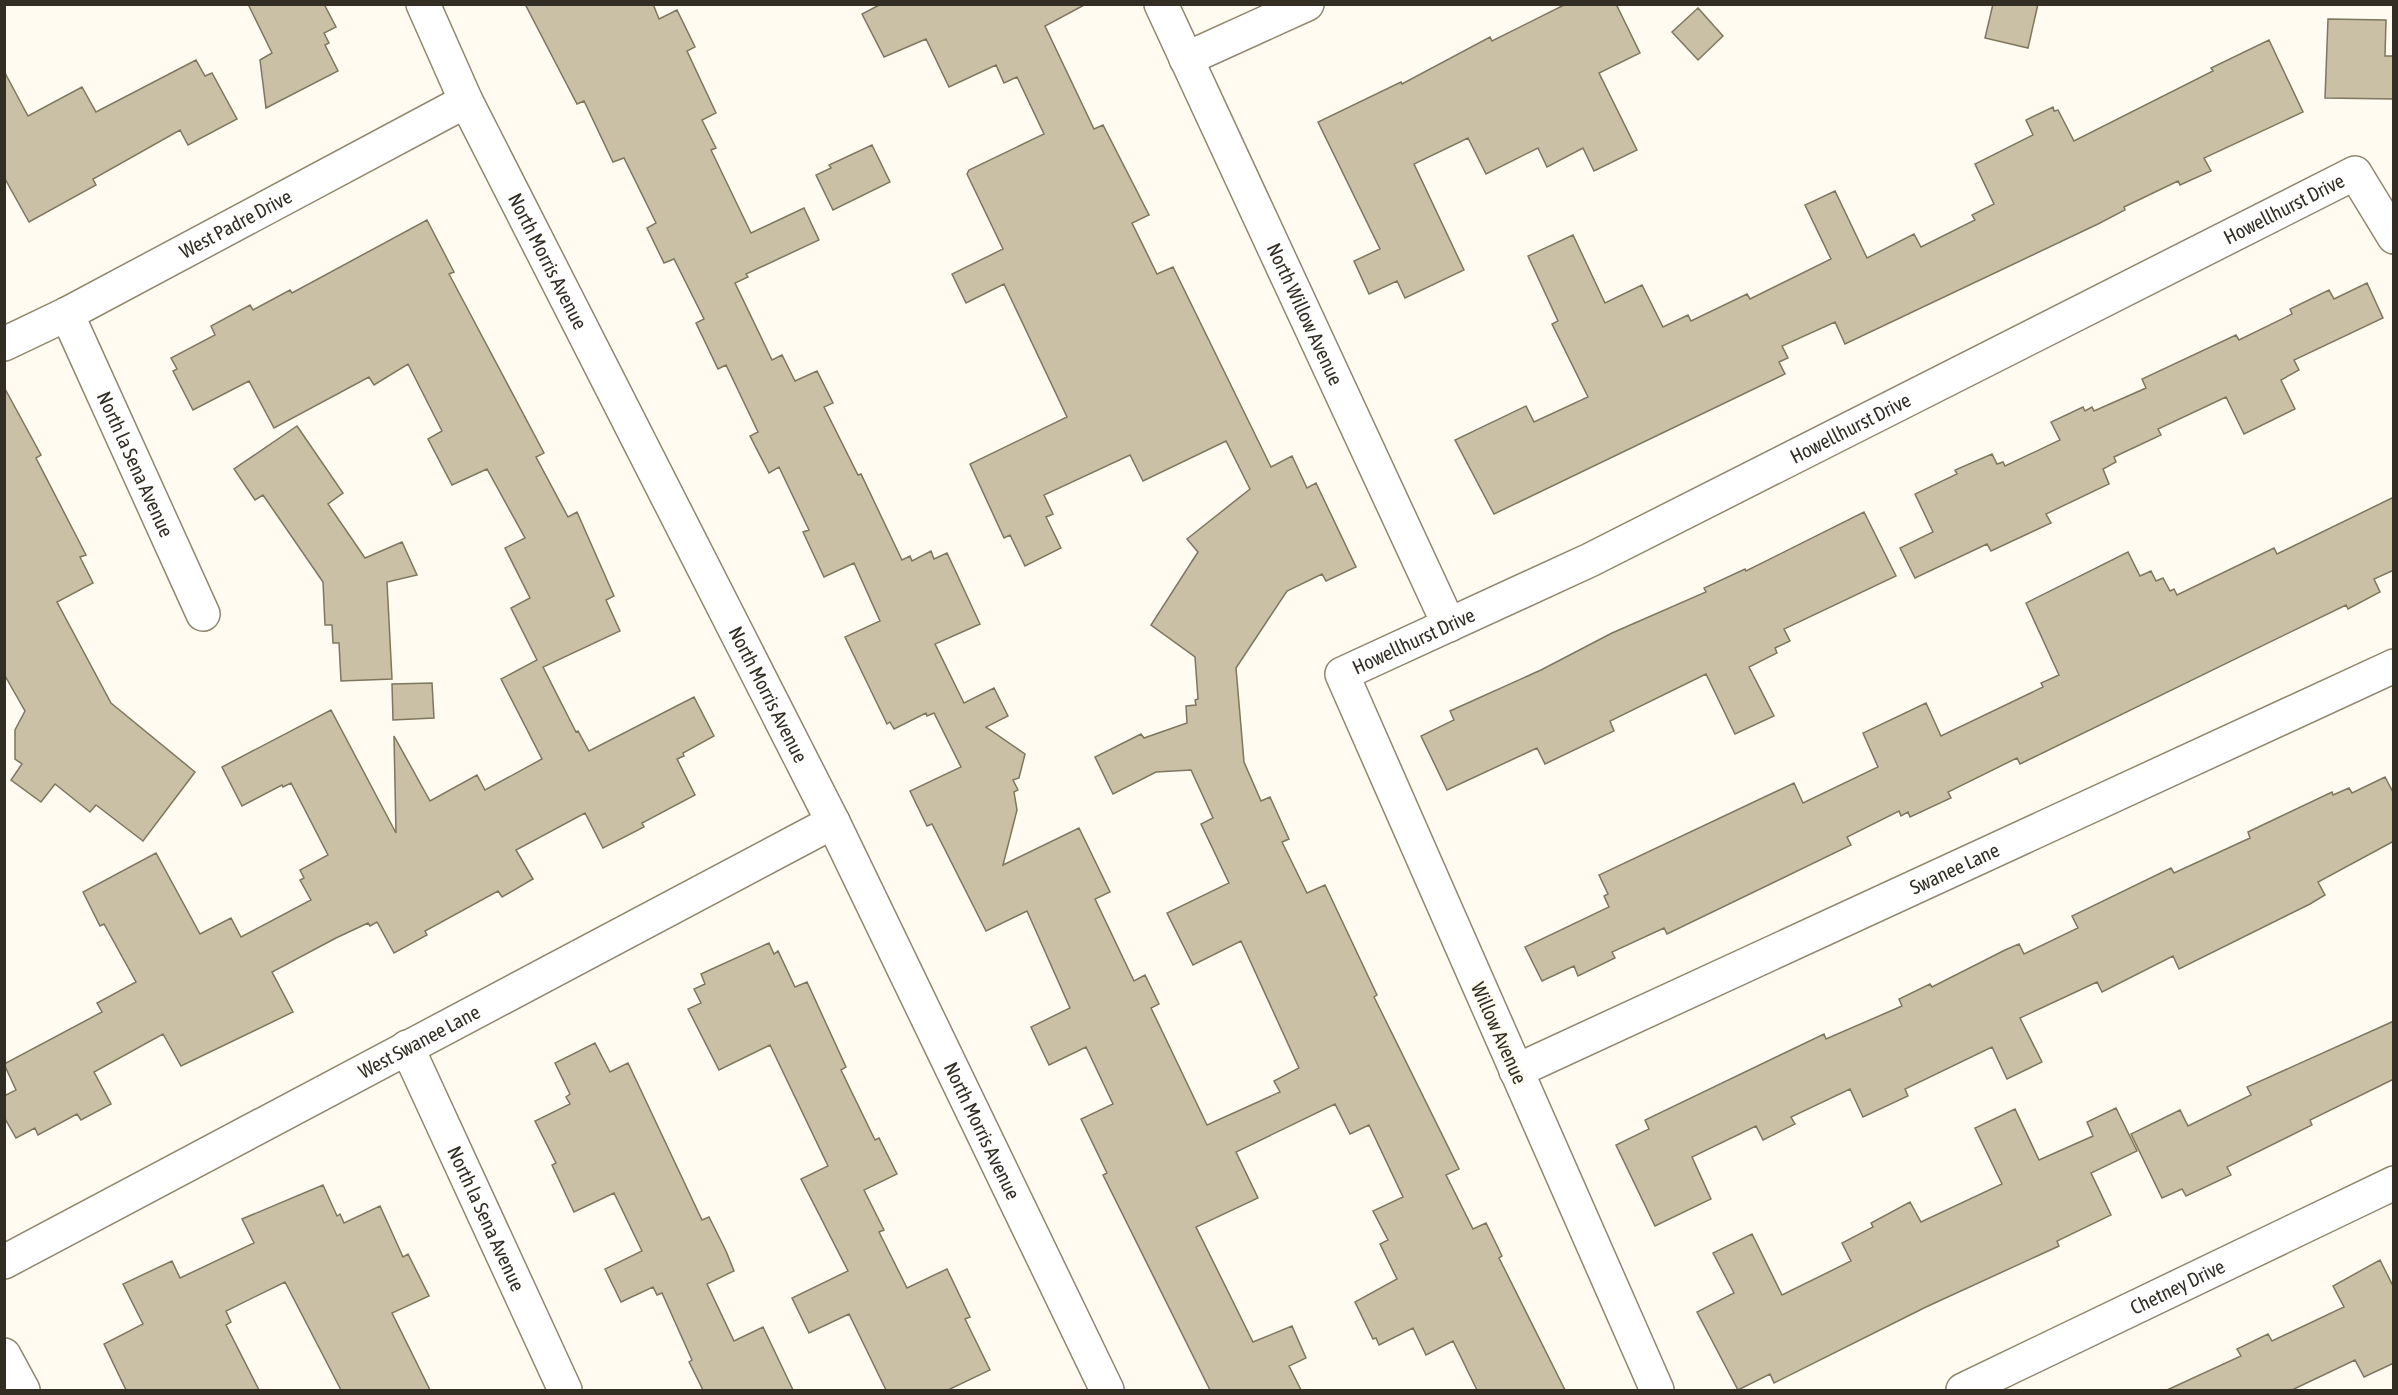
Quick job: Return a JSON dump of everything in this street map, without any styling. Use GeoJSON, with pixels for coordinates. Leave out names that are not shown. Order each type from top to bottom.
{"type":"FeatureCollection","features":[{"type":"Feature","properties":{"kind":"street","name":"North Morris Avenue"},"geometry":{"type":"LineString","coordinates":[[423,4],[466,101],[833,822],[1107,1390]]}},
{"type":"Feature","properties":{"kind":"street","name":"North Willow Avenue"},"geometry":{"type":"LineString","coordinates":[[1161,4],[1449,625]]}},
{"type":"Feature","properties":{"kind":"street"},"geometry":{"type":"LineString","coordinates":[[1186,59],[1307,4]]}},
{"type":"Feature","properties":{"kind":"street","name":"West Padre Drive"},"geometry":{"type":"LineString","coordinates":[[4,344],[67,314],[466,101]]}},
{"type":"Feature","properties":{"kind":"street","name":"Howellhurst Drive"},"geometry":{"type":"LineString","coordinates":[[1342,674],[1590,560],[2355,173],[2394,237]]}},
{"type":"Feature","properties":{"kind":"street","name":"North la Sena Avenue"},"geometry":{"type":"LineString","coordinates":[[67,314],[203,614]]}},
{"type":"Feature","properties":{"kind":"street","name":"Swanee Lane"},"geometry":{"type":"LineString","coordinates":[[1516,1071],[2394,666]]}},
{"type":"Feature","properties":{"kind":"street","name":"Willow Avenue"},"geometry":{"type":"LineString","coordinates":[[1342,674],[1657,1390]]}},
{"type":"Feature","properties":{"kind":"street","name":"West Swanee Lane"},"geometry":{"type":"LineString","coordinates":[[4,1262],[833,822]]}},
{"type":"Feature","properties":{"kind":"street","name":"North la Sena Avenue"},"geometry":{"type":"LineString","coordinates":[[407,1047],[565,1390]]}},
{"type":"Feature","properties":{"kind":"street","name":"Chetney Drive"},"geometry":{"type":"LineString","coordinates":[[1963,1390],[2394,1183]]}},
{"type":"Feature","properties":{"kind":"street"},"geometry":{"type":"LineString","coordinates":[[4,1355],[23,1390]]}},
{"type":"Feature","properties":{"kind":"building"},"geometry":{"type":"Polygon","coordinates":[[[248,4],[324,4],[336,27],[324,33],[329,43],[325,45],[338,71],[266,108],[260,60],[272,53],[248,4]]]}},
{"type":"Feature","properties":{"kind":"building"},"geometry":{"type":"Polygon","coordinates":[[[525,4],[653,4],[659,19],[677,10],[695,47],[687,51],[716,113],[702,120],[716,148],[711,150],[751,233],[804,208],[819,240],[746,274],[748,277],[735,283],[772,360],[782,355],[795,381],[817,371],[833,403],[824,407],[858,475],[861,474],[902,560],[910,556],[912,561],[931,551],[934,559],[947,553],[980,624],[935,644],[964,703],[994,688],[1008,716],[986,727],[1025,754],[1019,778],[1013,780],[1018,790],[1014,792],[1017,810],[1003,865],[1079,828],[1110,892],[1095,899],[1134,981],[1145,975],[1159,1004],[1151,1008],[1207,1125],[1280,1092],[1274,1081],[1299,1068],[1241,941],[1193,965],[1167,913],[1229,883],[1201,824],[1213,818],[1191,770],[1156,772],[1113,794],[1095,757],[1141,734],[1144,738],[1187,723],[1186,706],[1196,705],[1195,700],[1198,699],[1195,657],[1151,625],[1198,552],[1187,539],[1250,489],[1226,441],[1143,481],[1130,455],[1044,495],[1053,514],[1046,517],[1061,548],[1025,566],[1010,535],[1004,538],[970,464],[1067,417],[1004,284],[966,303],[952,274],[1003,249],[967,174],[969,170],[1044,134],[1017,77],[1004,83],[996,65],[949,87],[926,39],[884,57],[862,14],[881,4],[1086,4],[1045,26],[1094,129],[1103,125],[1149,215],[1132,223],[1157,274],[1173,267],[1271,467],[1292,456],[1307,488],[1316,483],[1356,567],[1326,581],[1322,574],[1287,591],[1236,668],[1244,762],[1261,801],[1270,797],[1289,839],[1282,842],[1307,893],[1325,885],[1377,995],[1374,997],[1459,1169],[1446,1175],[1473,1229],[1486,1223],[1502,1256],[1499,1258],[1565,1390],[1477,1390],[1453,1341],[1426,1355],[1413,1328],[1379,1345],[1376,1338],[1373,1339],[1355,1302],[1397,1279],[1380,1244],[1388,1240],[1373,1211],[1403,1197],[1369,1125],[1350,1134],[1335,1104],[1236,1152],[1258,1198],[1196,1227],[1253,1342],[1292,1326],[1306,1358],[1289,1366],[1301,1390],[1210,1390],[1103,1175],[1107,1173],[1081,1119],[1113,1104],[1086,1047],[1049,1065],[1031,1027],[1070,1008],[1027,911],[986,931],[932,824],[927,826],[910,791],[961,767],[934,713],[927,716],[926,713],[894,729],[890,722],[887,724],[845,637],[880,621],[854,563],[824,577],[803,532],[809,530],[779,467],[769,473],[750,436],[758,432],[726,365],[718,369],[696,323],[704,319],[674,259],[664,263],[647,228],[656,223],[624,158],[613,162],[584,101],[577,104],[525,4]]]}},
{"type":"Feature","properties":{"kind":"building"},"geometry":{"type":"Polygon","coordinates":[[[1566,4],[1616,4],[1640,53],[1599,73],[1637,150],[1594,171],[1583,148],[1547,167],[1538,148],[1486,174],[1468,138],[1414,164],[1464,270],[1405,298],[1397,281],[1369,294],[1354,261],[1380,249],[1318,122],[1401,82],[1402,84],[1490,37],[1492,41],[1566,4]]]}},
{"type":"Feature","properties":{"kind":"building"},"geometry":{"type":"Polygon","coordinates":[[[1993,4],[2038,4],[2028,48],[1985,38],[1993,4]]]}},
{"type":"Feature","properties":{"kind":"building"},"geometry":{"type":"Polygon","coordinates":[[[1698,8],[1723,36],[1698,60],[1672,32],[1698,8]]]}},
{"type":"Feature","properties":{"kind":"building"},"geometry":{"type":"Polygon","coordinates":[[[2328,19],[2386,20],[2385,56],[2394,56],[2394,99],[2325,98],[2328,19]]]}},
{"type":"Feature","properties":{"kind":"building"},"geometry":{"type":"Polygon","coordinates":[[[2269,40],[2303,112],[2204,158],[2211,171],[2180,185],[2178,181],[2124,207],[2125,210],[2098,224],[1845,344],[1835,322],[1782,346],[1788,358],[1779,362],[1785,374],[1494,514],[1455,440],[1526,406],[1534,422],[1588,397],[1552,324],[1558,321],[1528,256],[1573,235],[1605,303],[1642,285],[1663,327],[1688,315],[1691,321],[1747,294],[1750,299],[1831,259],[1805,205],[1835,191],[1867,258],[1914,234],[1921,247],[1975,220],[1972,215],[1994,204],[1975,164],[2033,135],[2026,120],[2053,107],[2054,111],[2058,110],[2074,141],[2213,71],[2211,68],[2269,40]]]}},
{"type":"Feature","properties":{"kind":"building"},"geometry":{"type":"Polygon","coordinates":[[[196,60],[205,76],[212,73],[237,119],[188,145],[180,130],[93,179],[96,185],[29,222],[4,177],[4,71],[28,116],[82,87],[96,112],[196,60]]]}},
{"type":"Feature","properties":{"kind":"building"},"geometry":{"type":"Polygon","coordinates":[[[872,145],[890,182],[833,210],[816,175],[831,168],[829,165],[872,145]]]}},
{"type":"Feature","properties":{"kind":"building"},"geometry":{"type":"Polygon","coordinates":[[[427,220],[454,272],[449,274],[544,453],[536,457],[568,517],[577,512],[614,596],[606,600],[620,631],[543,667],[576,732],[578,731],[589,751],[694,697],[714,736],[683,753],[684,756],[677,759],[695,795],[642,823],[644,827],[603,848],[585,813],[516,850],[533,879],[502,897],[498,891],[425,931],[427,935],[394,953],[377,922],[370,926],[368,923],[336,938],[272,972],[293,1012],[181,1066],[163,1034],[94,1072],[111,1104],[81,1120],[77,1114],[38,1135],[35,1128],[16,1138],[4,1117],[4,1096],[16,1090],[4,1064],[102,1012],[97,1003],[136,982],[104,924],[100,926],[83,892],[156,853],[200,934],[231,918],[241,937],[311,900],[300,880],[304,878],[300,870],[328,855],[291,783],[283,787],[282,785],[242,806],[222,767],[331,710],[396,833],[394,736],[430,801],[477,775],[485,790],[542,759],[501,679],[537,660],[511,608],[530,598],[505,548],[525,538],[487,469],[452,485],[428,439],[442,431],[408,364],[374,385],[369,377],[274,428],[249,381],[193,410],[173,371],[177,369],[171,358],[215,335],[211,326],[250,305],[253,310],[290,290],[292,293],[427,220]]]}},
{"type":"Feature","properties":{"kind":"building"},"geometry":{"type":"Polygon","coordinates":[[[2367,283],[2383,318],[2294,360],[2299,370],[2281,380],[2295,409],[2244,434],[2226,397],[2158,429],[2161,435],[2114,457],[2116,462],[2103,469],[2109,484],[2046,514],[2051,523],[1991,551],[1987,544],[1915,578],[1900,548],[1933,532],[1915,494],[1957,474],[1955,470],[1992,454],[1997,464],[2003,462],[2005,466],[2060,440],[2051,422],[2083,407],[2085,411],[2092,407],[2094,411],[2146,388],[2142,379],[2236,335],[2239,340],[2292,314],[2290,309],[2329,290],[2334,299],[2367,283]]]}},
{"type":"Feature","properties":{"kind":"building"},"geometry":{"type":"Polygon","coordinates":[[[4,387],[41,455],[36,458],[86,555],[80,557],[93,583],[57,602],[111,703],[195,772],[143,841],[96,805],[90,812],[55,784],[41,802],[11,780],[22,764],[15,759],[15,730],[25,711],[4,674],[4,387]]]}},
{"type":"Feature","properties":{"kind":"building"},"geometry":{"type":"Polygon","coordinates":[[[297,426],[343,493],[328,504],[365,558],[402,542],[417,575],[387,582],[392,679],[341,681],[339,643],[333,643],[332,625],[325,625],[323,582],[263,495],[255,500],[234,469],[297,426]]]}},
{"type":"Feature","properties":{"kind":"building"},"geometry":{"type":"Polygon","coordinates":[[[2394,497],[2394,570],[2374,579],[2380,592],[2348,609],[2346,605],[2020,764],[2017,758],[1948,792],[1951,798],[1910,817],[1908,812],[1901,816],[1899,811],[1847,837],[1851,845],[1667,934],[1664,928],[1612,952],[1615,958],[1578,976],[1574,966],[1542,981],[1525,947],[1609,907],[1604,896],[1608,894],[1599,875],[1794,783],[1803,803],[1878,767],[1863,733],[1926,703],[1941,736],[2043,687],[2041,683],[2059,675],[2026,603],[2128,552],[2140,576],[2151,571],[2156,581],[2163,578],[2170,591],[2174,589],[2177,595],[2274,548],[2277,554],[2394,497]]]}},
{"type":"Feature","properties":{"kind":"building"},"geometry":{"type":"Polygon","coordinates":[[[1864,512],[1896,576],[1784,629],[1790,641],[1775,648],[1777,653],[1749,667],[1774,716],[1735,734],[1706,674],[1610,721],[1614,731],[1545,764],[1537,748],[1447,790],[1421,736],[1454,720],[1450,711],[1541,670],[1612,633],[1706,592],[1704,588],[1745,569],[1746,571],[1864,512]]]}},
{"type":"Feature","properties":{"kind":"building"},"geometry":{"type":"Polygon","coordinates":[[[432,683],[434,718],[393,720],[392,684],[432,683]]]}},
{"type":"Feature","properties":{"kind":"building"},"geometry":{"type":"Polygon","coordinates":[[[2385,777],[2394,794],[2394,841],[2318,882],[2325,895],[2179,969],[2173,956],[2102,992],[2097,982],[2020,1018],[2042,1062],[2007,1079],[1992,1047],[1905,1089],[1908,1096],[1863,1117],[1850,1089],[1791,1117],[1795,1124],[1763,1140],[1756,1126],[1692,1157],[1711,1199],[1655,1226],[1616,1145],[1649,1129],[1645,1120],[1824,1034],[1826,1039],[1902,1006],[1899,999],[1930,984],[1932,987],[2005,950],[2019,944],[2024,954],[2078,928],[2072,916],[2171,868],[2174,873],[2250,838],[2248,832],[2332,792],[2333,795],[2349,788],[2352,793],[2385,777]]]}},
{"type":"Feature","properties":{"kind":"building"},"geometry":{"type":"Polygon","coordinates":[[[769,943],[774,954],[778,951],[795,987],[807,982],[846,1067],[841,1070],[875,1140],[879,1138],[897,1174],[864,1190],[884,1230],[879,1232],[907,1288],[947,1269],[970,1317],[965,1319],[990,1370],[948,1390],[886,1390],[849,1314],[809,1333],[792,1298],[848,1271],[801,1179],[828,1166],[770,1045],[719,1070],[688,1009],[701,1003],[694,989],[705,984],[701,974],[769,943]]]}},
{"type":"Feature","properties":{"kind":"building"},"geometry":{"type":"Polygon","coordinates":[[[2394,1021],[2394,1079],[2310,1120],[2312,1125],[2227,1167],[2231,1175],[2186,1196],[2182,1189],[2162,1198],[2131,1134],[2180,1110],[2188,1126],[2251,1095],[2247,1087],[2394,1021]]]}},
{"type":"Feature","properties":{"kind":"building"},"geometry":{"type":"Polygon","coordinates":[[[595,1043],[610,1072],[628,1063],[702,1220],[709,1217],[726,1251],[734,1271],[707,1284],[734,1341],[763,1327],[793,1390],[703,1390],[689,1362],[692,1360],[662,1293],[657,1295],[653,1287],[621,1302],[605,1269],[642,1251],[614,1193],[574,1212],[552,1165],[556,1163],[535,1121],[570,1104],[566,1097],[570,1094],[555,1063],[595,1043]]]}},
{"type":"Feature","properties":{"kind":"building"},"geometry":{"type":"Polygon","coordinates":[[[2116,1108],[2137,1151],[2091,1173],[2111,1215],[2057,1241],[2059,1246],[1926,1307],[1774,1383],[1770,1374],[1738,1390],[1697,1312],[1734,1293],[1713,1253],[1752,1234],[1782,1295],[1851,1261],[1842,1243],[1873,1227],[1871,1223],[1910,1202],[1921,1222],[2002,1184],[1975,1128],[2015,1109],[2039,1160],[2093,1136],[2087,1122],[2116,1108]]]}},
{"type":"Feature","properties":{"kind":"building"},"geometry":{"type":"Polygon","coordinates":[[[323,1185],[337,1216],[340,1214],[344,1223],[380,1206],[403,1257],[408,1254],[429,1296],[392,1313],[430,1390],[341,1390],[285,1282],[226,1311],[231,1322],[226,1325],[259,1390],[126,1390],[104,1344],[143,1324],[123,1284],[172,1261],[180,1278],[254,1243],[242,1219],[323,1185]]]}},
{"type":"Feature","properties":{"kind":"building"},"geometry":{"type":"Polygon","coordinates":[[[2380,1260],[2394,1288],[2394,1363],[2364,1377],[2355,1360],[2292,1390],[2167,1390],[2241,1356],[2237,1349],[2268,1334],[2272,1341],[2344,1307],[2333,1286],[2380,1260]]]}}]}
